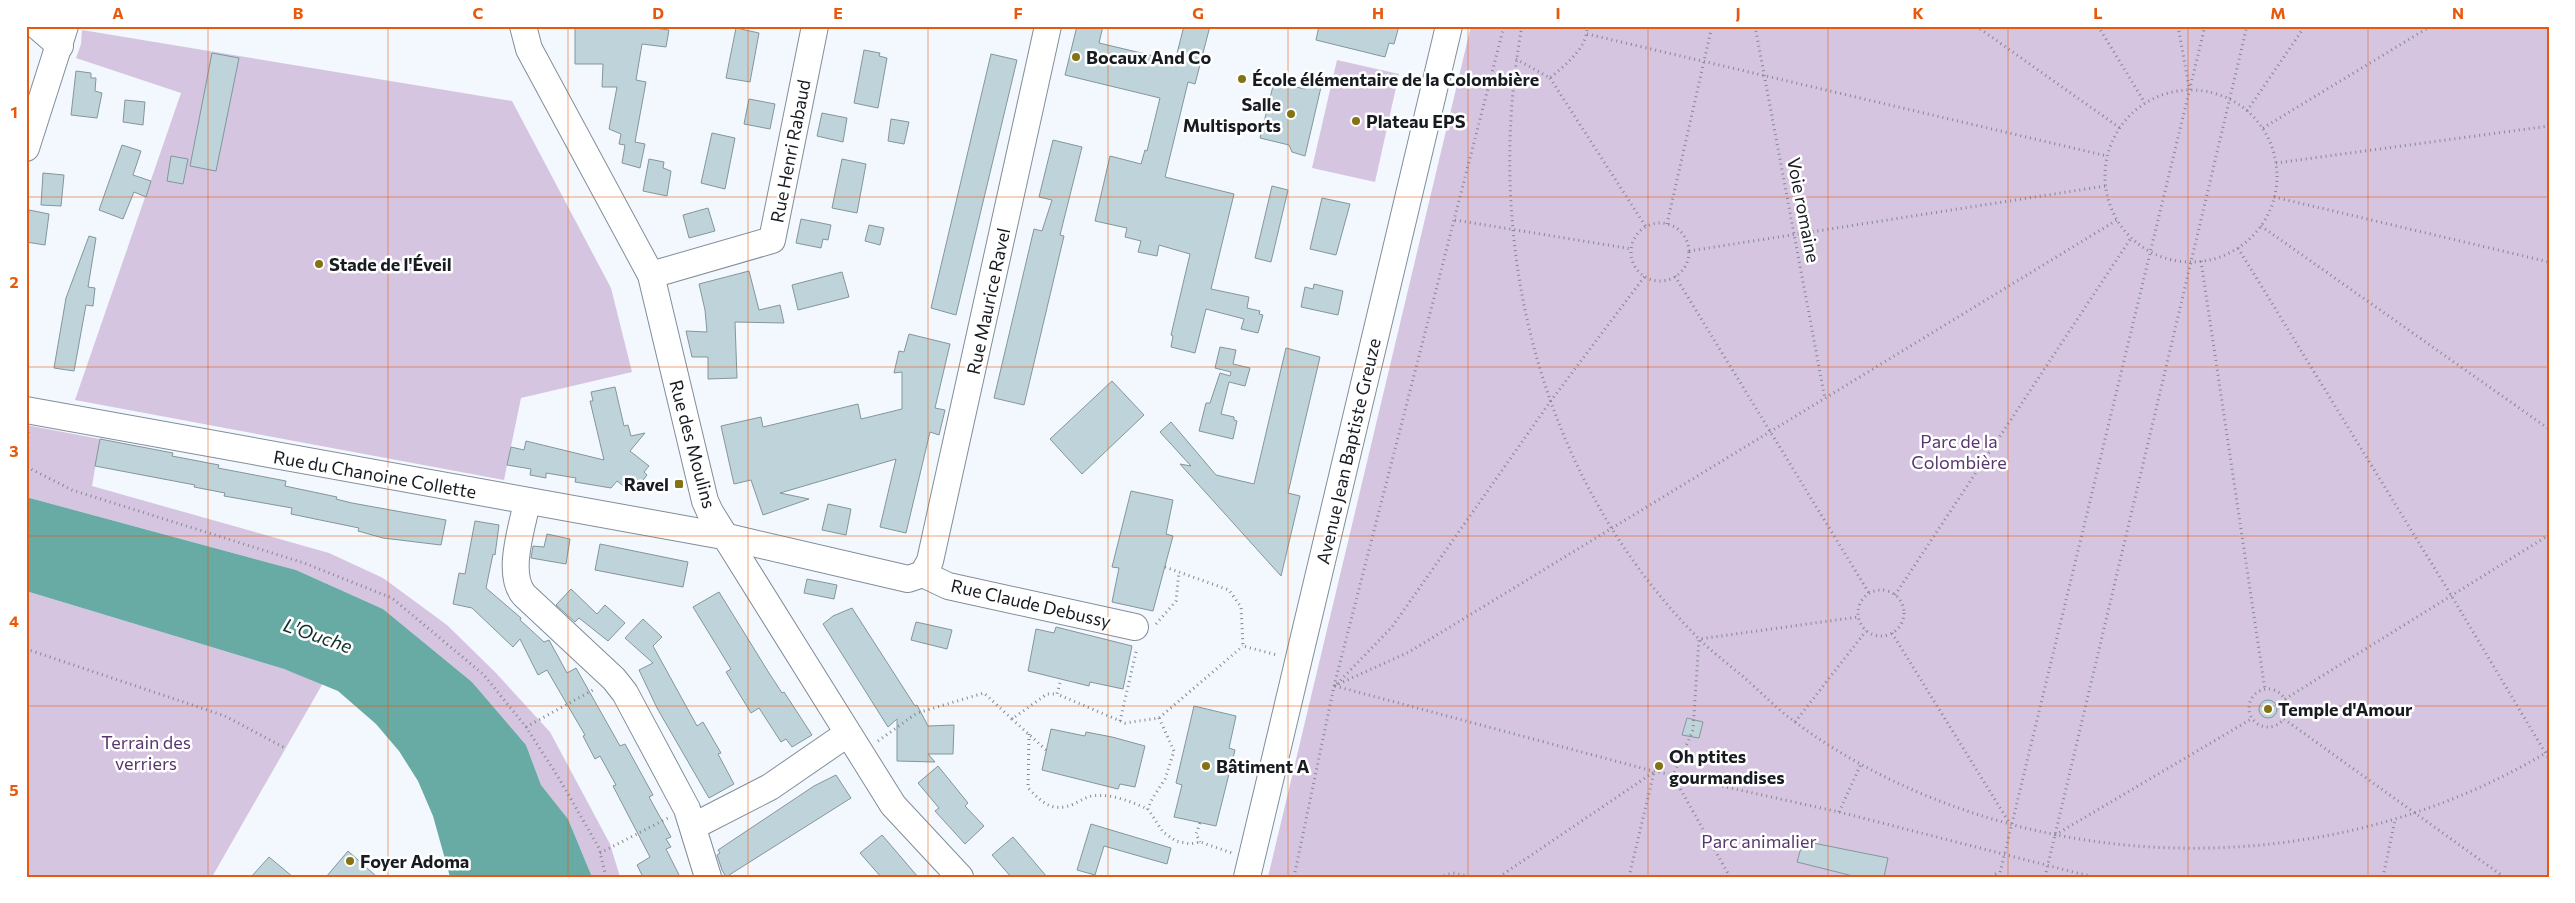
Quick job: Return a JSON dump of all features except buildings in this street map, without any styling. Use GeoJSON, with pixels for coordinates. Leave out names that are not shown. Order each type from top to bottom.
{"type":"FeatureCollection","features":[{"type":"Feature","properties":{"kind":"street"},"geometry":{"type":"LineString","coordinates":[[26,148],[62,36],[36,26]]}},
{"type":"Feature","properties":{"kind":"street","name":"Rue des Moulins"},"geometry":{"type":"LineString","coordinates":[[523,26],[529,49],[650,275],[705,501],[723,536],[893,805],[960,877]]}},
{"type":"Feature","properties":{"kind":"street","name":"Rue Henri Rabaud"},"geometry":{"type":"LineString","coordinates":[[650,275],[772,240],[815,26]]}},
{"type":"Feature","properties":{"kind":"street","name":"Rue Maurice Ravel"},"geometry":{"type":"LineString","coordinates":[[923,574],[930,562],[1048,26]]}},
{"type":"Feature","properties":{"kind":"street","name":"Avenue Jean Baptiste Greuze"},"geometry":{"type":"LineString","coordinates":[[1250,868],[1449,26]]}},
{"type":"Feature","properties":{"kind":"street","name":"Rue du Chanoine Collette"},"geometry":{"type":"LineString","coordinates":[[28,410],[527,502],[723,536]]}},
{"type":"Feature","properties":{"kind":"street"},"geometry":{"type":"LineString","coordinates":[[527,502],[515,568],[516,584],[524,595],[614,679],[632,704],[690,818],[708,877]]}},
{"type":"Feature","properties":{"kind":"street"},"geometry":{"type":"LineString","coordinates":[[723,536],[908,580],[923,574]]}},
{"type":"Feature","properties":{"kind":"street","name":"Rue Claude Debussy"},"geometry":{"type":"LineString","coordinates":[[923,574],[948,586],[1138,628]]}},
{"type":"Feature","properties":{"kind":"street"},"geometry":{"type":"LineString","coordinates":[[690,818],[770,787],[854,744]]}},
{"type":"Feature","properties":{"kind":"path"},"geometry":{"type":"LineString","coordinates":[[1294,877],[1334,686],[1504,26]]}},
{"type":"Feature","properties":{"kind":"path"},"geometry":{"type":"LineString","coordinates":[[1522,26],[1516,59],[1510,115],[1508,172],[1511,228],[1525,316],[1550,402],[1578,467],[1613,529],[1653,586],[1699,639],[1795,722],[1861,764],[1934,799],[2010,824],[2054,835],[2136,847],[2218,849],[2278,844],[2328,836],[2396,820],[2416,813],[2482,787],[2547,752]]}},
{"type":"Feature","properties":{"kind":"path"},"geometry":{"type":"LineString","coordinates":[[1550,78],[1572,58],[1587,34],[1587,26]]}},
{"type":"Feature","properties":{"kind":"path"},"geometry":{"type":"LineString","coordinates":[[1667,224],[1712,26]]}},
{"type":"Feature","properties":{"kind":"path","name":"Voie romaine"},"geometry":{"type":"LineString","coordinates":[[1755,26],[1826,399]]}},
{"type":"Feature","properties":{"kind":"path"},"geometry":{"type":"LineString","coordinates":[[1976,26],[2120,128]]}},
{"type":"Feature","properties":{"kind":"path"},"geometry":{"type":"LineString","coordinates":[[2098,26],[2145,103]]}},
{"type":"Feature","properties":{"kind":"path"},"geometry":{"type":"LineString","coordinates":[[2178,26],[2190,90]]}},
{"type":"Feature","properties":{"kind":"path"},"geometry":{"type":"LineString","coordinates":[[1998,877],[2205,26]]}},
{"type":"Feature","properties":{"kind":"path"},"geometry":{"type":"LineString","coordinates":[[2045,877],[2097,664],[2246,26]]}},
{"type":"Feature","properties":{"kind":"path"},"geometry":{"type":"LineString","coordinates":[[2248,111],[2305,26]]}},
{"type":"Feature","properties":{"kind":"path"},"geometry":{"type":"LineString","coordinates":[[2262,128],[2431,26]]}},
{"type":"Feature","properties":{"kind":"path"},"geometry":{"type":"LineString","coordinates":[[1587,34],[2107,156]]}},
{"type":"Feature","properties":{"kind":"path"},"geometry":{"type":"LineString","coordinates":[[1516,59],[1550,78],[1646,227]]}},
{"type":"Feature","properties":{"kind":"path"},"geometry":{"type":"LineString","coordinates":[[2190,90],[2210,92],[2229,99],[2248,111],[2262,128],[2271,145],[2276,163],[2274,197],[2261,226],[2238,248],[2220,257],[2201,261],[2191,262],[2170,259],[2150,252],[2131,238],[2117,220],[2109,204],[2105,186],[2107,156],[2120,128],[2145,103],[2166,94],[2190,90]]}},
{"type":"Feature","properties":{"kind":"path"},"geometry":{"type":"LineString","coordinates":[[2276,163],[2549,126]]}},
{"type":"Feature","properties":{"kind":"path"},"geometry":{"type":"LineString","coordinates":[[1689,251],[2105,186]]}},
{"type":"Feature","properties":{"kind":"path"},"geometry":{"type":"LineString","coordinates":[[2274,197],[2549,262]]}},
{"type":"Feature","properties":{"kind":"path"},"geometry":{"type":"LineString","coordinates":[[1455,220],[1632,249]]}},
{"type":"Feature","properties":{"kind":"path"},"geometry":{"type":"LineString","coordinates":[[1334,686],[1409,652],[1771,433],[2117,220]]}},
{"type":"Feature","properties":{"kind":"path"},"geometry":{"type":"LineString","coordinates":[[1667,224],[1674,227],[1685,237],[1689,251],[1686,266],[1675,276],[1660,281],[1645,276],[1634,265],[1632,249],[1636,236],[1646,227],[1667,224]]}},
{"type":"Feature","properties":{"kind":"path"},"geometry":{"type":"LineString","coordinates":[[2261,226],[2549,429]]}},
{"type":"Feature","properties":{"kind":"path"},"geometry":{"type":"LineString","coordinates":[[1895,595],[2131,238]]}},
{"type":"Feature","properties":{"kind":"path"},"geometry":{"type":"LineString","coordinates":[[2238,248],[2547,752],[2549,760]]}},
{"type":"Feature","properties":{"kind":"path"},"geometry":{"type":"LineString","coordinates":[[2201,261],[2265,690]]}},
{"type":"Feature","properties":{"kind":"path"},"geometry":{"type":"LineString","coordinates":[[1334,686],[1392,627],[1550,402],[1645,276]]}},
{"type":"Feature","properties":{"kind":"path"},"geometry":{"type":"LineString","coordinates":[[1675,276],[1869,593]]}},
{"type":"Feature","properties":{"kind":"path"},"geometry":{"type":"LineString","coordinates":[[28,410],[26,467],[72,490],[304,563],[392,598],[484,675],[526,727],[560,780],[600,854],[606,877]]}},
{"type":"Feature","properties":{"kind":"path"},"geometry":{"type":"LineString","coordinates":[[2285,699],[2549,535]]}},
{"type":"Feature","properties":{"kind":"path"},"geometry":{"type":"LineString","coordinates":[[1165,567],[1229,590],[1241,607],[1243,646]]}},
{"type":"Feature","properties":{"kind":"path"},"geometry":{"type":"LineString","coordinates":[[1120,721],[1138,628],[1151,630],[1176,601],[1179,572]]}},
{"type":"Feature","properties":{"kind":"path"},"geometry":{"type":"LineString","coordinates":[[1883,590],[1895,595],[1901,602],[1904,614],[1901,623],[1892,633],[1881,636],[1866,631],[1858,617],[1860,603],[1869,593],[1883,590]]}},
{"type":"Feature","properties":{"kind":"path"},"geometry":{"type":"LineString","coordinates":[[1699,639],[1858,617]]}},
{"type":"Feature","properties":{"kind":"path"},"geometry":{"type":"LineString","coordinates":[[1795,722],[1866,631]]}},
{"type":"Feature","properties":{"kind":"path"},"geometry":{"type":"LineString","coordinates":[[1892,633],[2010,824]]}},
{"type":"Feature","properties":{"kind":"path"},"geometry":{"type":"LineString","coordinates":[[1673,776],[1694,730],[1699,639]]}},
{"type":"Feature","properties":{"kind":"path"},"geometry":{"type":"LineString","coordinates":[[1243,646],[1299,661]]}},
{"type":"Feature","properties":{"kind":"path"},"geometry":{"type":"LineString","coordinates":[[1012,719],[1047,694],[1057,694],[1125,723],[1159,718],[1243,646]]}},
{"type":"Feature","properties":{"kind":"path"},"geometry":{"type":"LineString","coordinates":[[26,649],[225,716],[285,748]]}},
{"type":"Feature","properties":{"kind":"path"},"geometry":{"type":"LineString","coordinates":[[526,727],[614,679]]}},
{"type":"Feature","properties":{"kind":"path"},"geometry":{"type":"LineString","coordinates":[[1057,694],[1060,682]]}},
{"type":"Feature","properties":{"kind":"path"},"geometry":{"type":"LineString","coordinates":[[1334,686],[1654,772],[1839,812],[2003,856],[2093,877]]}},
{"type":"Feature","properties":{"kind":"path"},"geometry":{"type":"LineString","coordinates":[[2265,690],[2277,692],[2285,699],[2287,709],[2284,719],[2274,726],[2268,727],[2257,723],[2253,718],[2250,706],[2255,695],[2265,690]]}},
{"type":"Feature","properties":{"kind":"path"},"geometry":{"type":"LineString","coordinates":[[854,744],[917,713],[984,693],[1046,750]]}},
{"type":"Feature","properties":{"kind":"path"},"geometry":{"type":"LineString","coordinates":[[1148,809],[1165,778],[1174,751],[1159,718]]}},
{"type":"Feature","properties":{"kind":"path"},"geometry":{"type":"LineString","coordinates":[[2054,835],[2253,718]]}},
{"type":"Feature","properties":{"kind":"path"},"geometry":{"type":"LineString","coordinates":[[2284,719],[2504,877]]}},
{"type":"Feature","properties":{"kind":"path"},"geometry":{"type":"LineString","coordinates":[[1029,734],[1028,788],[1044,804],[1062,808],[1091,796],[1124,799],[1148,809],[1163,832],[1176,841],[1190,844],[1200,842]]}},
{"type":"Feature","properties":{"kind":"path"},"geometry":{"type":"LineString","coordinates":[[1839,812],[1861,764]]}},
{"type":"Feature","properties":{"kind":"path"},"geometry":{"type":"LineString","coordinates":[[1499,877],[1654,772]]}},
{"type":"Feature","properties":{"kind":"path"},"geometry":{"type":"LineString","coordinates":[[1630,877],[1654,772]]}},
{"type":"Feature","properties":{"kind":"path"},"geometry":{"type":"LineString","coordinates":[[1673,776],[1730,877]]}},
{"type":"Feature","properties":{"kind":"path"},"geometry":{"type":"LineString","coordinates":[[600,854],[690,818]]}},
{"type":"Feature","properties":{"kind":"path"},"geometry":{"type":"LineString","coordinates":[[2383,877],[2396,820]]}},
{"type":"Feature","properties":{"kind":"path"},"geometry":{"type":"LineString","coordinates":[[1200,823],[1196,834],[1200,842],[1250,868]]}},
{"type":"Feature","properties":{"kind":"path"},"geometry":{"type":"LineString","coordinates":[[1991,877],[2000,872]]}},
{"type":"Feature","properties":{"kind":"path"},"geometry":{"type":"LineString","coordinates":[[1439,877],[1452,873],[1472,877]]}},
{"type":"Feature","properties":{"kind":"green space","name":"Parc de la Colombière"},"geometry":{"type":"Polygon","coordinates":[[[1471,26],[2549,26],[2549,877],[1268,877],[1471,26]]]}},
{"type":"Feature","properties":{"kind":"green space"},"geometry":{"type":"Polygon","coordinates":[[[82,30],[512,101],[611,288],[632,372],[521,398],[504,480],[75,400],[181,93],[76,58],[81,44],[82,30]]]}},
{"type":"Feature","properties":{"kind":"green space","name":"Plateau EPS"},"geometry":{"type":"Polygon","coordinates":[[[1337,60],[1399,74],[1375,182],[1312,168],[1337,60]]]}},
{"type":"Feature","properties":{"kind":"green space"},"geometry":{"type":"Polygon","coordinates":[[[26,425],[100,439],[92,486],[329,553],[383,578],[447,625],[495,672],[550,732],[610,844],[620,877],[592,877],[568,819],[541,785],[526,745],[472,682],[383,609],[296,570],[26,497],[26,425]]]}},
{"type":"Feature","properties":{"kind":"green space","name":"Terrain des verriers"},"geometry":{"type":"Polygon","coordinates":[[[26,591],[284,669],[323,683],[212,877],[26,877],[26,591]]]}},
{"type":"Feature","properties":{"kind":"water","name":"L'Ouche"},"geometry":{"type":"Polygon","coordinates":[[[26,497],[296,570],[383,609],[472,682],[526,745],[541,785],[568,819],[592,877],[450,877],[433,816],[418,781],[399,751],[376,724],[338,691],[284,669],[26,591],[26,497]]]}},
{"type":"Feature","properties":{"kind":"place","name":"Bocaux And Co"},"geometry":{"type":"Point","coordinates":[1076,57]}},
{"type":"Feature","properties":{"kind":"place","name":"École élémentaire de la Colombière"},"geometry":{"type":"Point","coordinates":[1242,79]}},
{"type":"Feature","properties":{"kind":"place","name":"Salle Multisports"},"geometry":{"type":"Point","coordinates":[1291,114]}},
{"type":"Feature","properties":{"kind":"place","name":"Plateau EPS"},"geometry":{"type":"Point","coordinates":[1356,121]}},
{"type":"Feature","properties":{"kind":"place","name":"Stade de l'Éveil"},"geometry":{"type":"Point","coordinates":[319,264]}},
{"type":"Feature","properties":{"kind":"place","name":"Ravel"},"geometry":{"type":"Point","coordinates":[679,484]}},
{"type":"Feature","properties":{"kind":"place","name":"Temple d'Amour"},"geometry":{"type":"Point","coordinates":[2268,709]}},
{"type":"Feature","properties":{"kind":"place","name":"Bâtiment A"},"geometry":{"type":"Point","coordinates":[1206,766]}},
{"type":"Feature","properties":{"kind":"place","name":"Oh ptites gourmandises"},"geometry":{"type":"Point","coordinates":[1659,766]}},
{"type":"Feature","properties":{"kind":"place","name":"Foyer Adoma"},"geometry":{"type":"Point","coordinates":[350,861]}},
{"type":"Feature","properties":{"kind":"park label","name":"Parc animalier"},"geometry":{"type":"Point","coordinates":[1759,841]}}]}
